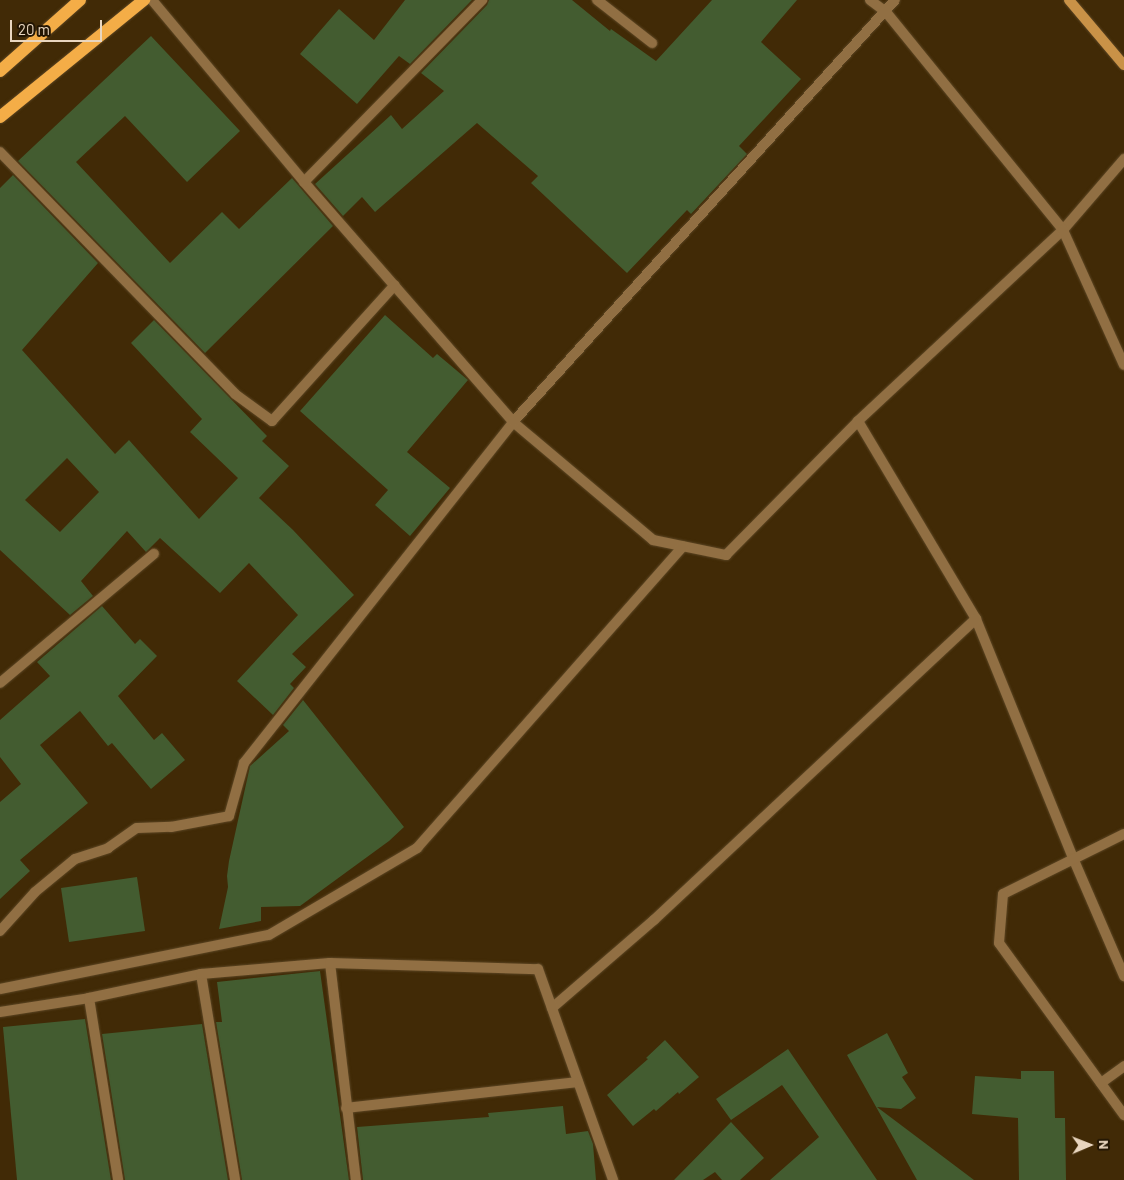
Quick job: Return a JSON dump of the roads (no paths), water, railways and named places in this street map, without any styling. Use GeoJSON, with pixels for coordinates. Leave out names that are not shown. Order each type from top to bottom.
{"type":"FeatureCollection","features":[{"type":"Feature","properties":{"kind":"main road"},"geometry":{"type":"LineString","coordinates":[[0,71],[80,0]]}},
{"type":"Feature","properties":{"kind":"main road"},"geometry":{"type":"LineString","coordinates":[[0,116],[144,0]]}},
{"type":"Feature","properties":{"kind":"street"},"geometry":{"type":"LineString","coordinates":[[152,0],[304,182],[513,422],[653,540],[726,555],[858,421],[1063,230],[1124,159]]}},
{"type":"Feature","properties":{"kind":"street"},"geometry":{"type":"LineString","coordinates":[[304,182],[482,0]]}},
{"type":"Feature","properties":{"kind":"street"},"geometry":{"type":"LineString","coordinates":[[597,0],[652,43]]}},
{"type":"Feature","properties":{"kind":"street"},"geometry":{"type":"LineString","coordinates":[[870,0],[886,12],[1063,230],[1124,365]]}},
{"type":"Feature","properties":{"kind":"street"},"geometry":{"type":"LineString","coordinates":[[0,931],[35,892],[75,860],[108,848],[136,828],[171,827],[229,816],[244,763],[513,422],[895,0]]}},
{"type":"Feature","properties":{"kind":"street"},"geometry":{"type":"LineString","coordinates":[[1068,0],[1124,65]]}},
{"type":"Feature","properties":{"kind":"street"},"geometry":{"type":"LineString","coordinates":[[0,152],[235,394],[272,421],[395,285]]}},
{"type":"Feature","properties":{"kind":"street"},"geometry":{"type":"LineString","coordinates":[[858,421],[976,619],[1073,858],[1124,976]]}},
{"type":"Feature","properties":{"kind":"street"},"geometry":{"type":"LineString","coordinates":[[0,989],[269,935],[417,848],[683,546]]}},
{"type":"Feature","properties":{"kind":"street"},"geometry":{"type":"LineString","coordinates":[[0,683],[154,554]]}},
{"type":"Feature","properties":{"kind":"street"},"geometry":{"type":"LineString","coordinates":[[552,1008],[654,920],[976,619]]}},
{"type":"Feature","properties":{"kind":"street"},"geometry":{"type":"LineString","coordinates":[[1124,834],[1003,894],[999,943],[1124,1114]]}},
{"type":"Feature","properties":{"kind":"street"},"geometry":{"type":"LineString","coordinates":[[330,963],[356,1180]]}},
{"type":"Feature","properties":{"kind":"street"},"geometry":{"type":"LineString","coordinates":[[0,1012],[89,998],[201,974],[330,963],[538,969],[613,1180]]}},
{"type":"Feature","properties":{"kind":"street"},"geometry":{"type":"LineString","coordinates":[[201,974],[234,1180]]}},
{"type":"Feature","properties":{"kind":"street"},"geometry":{"type":"LineString","coordinates":[[89,998],[118,1180]]}},
{"type":"Feature","properties":{"kind":"street"},"geometry":{"type":"LineString","coordinates":[[1101,1083],[1124,1066]]}},
{"type":"Feature","properties":{"kind":"street"},"geometry":{"type":"LineString","coordinates":[[346,1108],[578,1082]]}}]}
